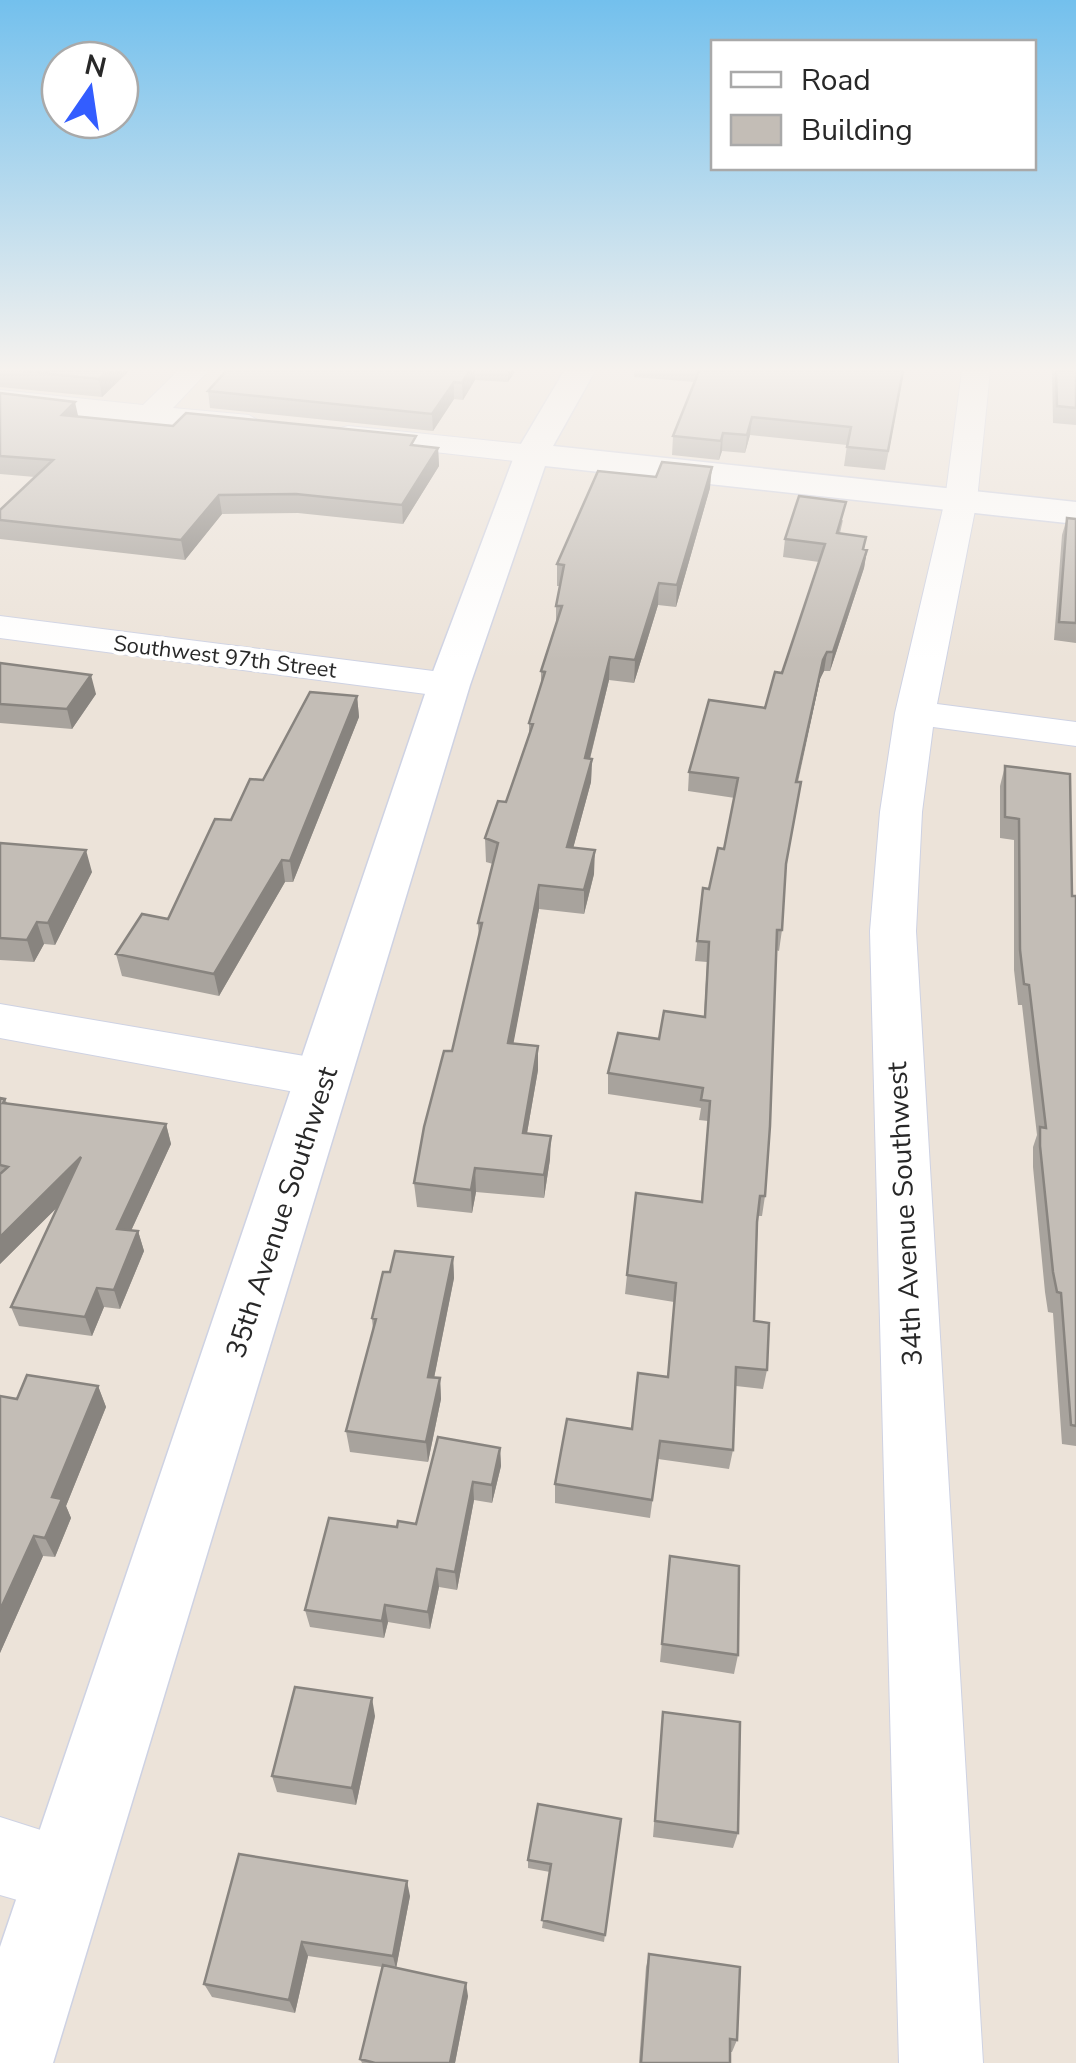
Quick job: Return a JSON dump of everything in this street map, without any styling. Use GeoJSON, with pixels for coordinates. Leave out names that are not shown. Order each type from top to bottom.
{"type":"FeatureCollection","features":[{"type":"Feature","properties":{"kind":"street","name":"35th Avenue Southwest"},"geometry":{"type":"LineString","coordinates":[[7,2063],[33,1866],[322,1078],[450,685],[527,467]]}},
{"type":"Feature","properties":{"kind":"street"},"geometry":{"type":"LineString","coordinates":[[656,467],[1076,513]]}},
{"type":"Feature","properties":{"kind":"street","name":"34th Avenue Southwest"},"geometry":{"type":"LineString","coordinates":[[942,2063],[893,932],[901,812],[915,712],[965,467]]}},
{"type":"Feature","properties":{"kind":"street","name":"Southwest 97th Street"},"geometry":{"type":"LineString","coordinates":[[0,627],[450,685]]}},
{"type":"Feature","properties":{"kind":"street"},"geometry":{"type":"LineString","coordinates":[[915,712],[1076,734]]}},
{"type":"Feature","properties":{"kind":"street"},"geometry":{"type":"LineString","coordinates":[[0,1021],[322,1078]]}},
{"type":"Feature","properties":{"kind":"building"},"geometry":{"type":"Polygon","coordinates":[[[45,467],[426,467],[402,505],[296,494],[219,495],[181,540],[0,520],[0,510],[45,467]]]}},
{"type":"Feature","properties":{"kind":"building"},"geometry":{"type":"Polygon","coordinates":[[[660,467],[712,467],[677,585],[659,583],[635,660],[610,657],[585,758],[592,759],[567,847],[595,850],[584,890],[539,885],[508,1043],[538,1046],[523,1133],[551,1136],[544,1175],[475,1168],[471,1190],[414,1183],[424,1127],[444,1051],[452,1051],[482,923],[478,923],[498,843],[485,838],[498,801],[506,802],[533,724],[529,723],[545,672],[541,671],[562,606],[556,606],[564,565],[557,564],[598,471],[656,477],[660,467]]]}},
{"type":"Feature","properties":{"kind":"building"},"geometry":{"type":"Polygon","coordinates":[[[799,496],[846,502],[837,533],[866,537],[863,549],[867,550],[833,652],[827,652],[823,660],[796,782],[801,782],[786,864],[782,930],[777,930],[770,1126],[765,1196],[760,1196],[757,1222],[754,1321],[769,1323],[767,1370],[736,1367],[733,1450],[660,1441],[652,1500],[555,1484],[567,1419],[632,1429],[638,1373],[668,1377],[676,1283],[627,1275],[636,1193],[702,1202],[710,1101],[701,1100],[703,1088],[608,1073],[618,1033],[659,1039],[664,1011],[705,1017],[709,942],[697,941],[703,888],[709,889],[718,848],[724,849],[738,778],[689,772],[709,700],[765,708],[775,672],[782,673],[825,544],[785,539],[799,496]]]}},
{"type":"Feature","properties":{"kind":"building"},"geometry":{"type":"Polygon","coordinates":[[[1067,518],[1076,519],[1076,623],[1059,622],[1067,518]]]}},
{"type":"Feature","properties":{"kind":"building"},"geometry":{"type":"Polygon","coordinates":[[[0,663],[91,675],[67,709],[0,704],[0,663]]]}},
{"type":"Feature","properties":{"kind":"building"},"geometry":{"type":"Polygon","coordinates":[[[310,692],[357,696],[290,861],[282,860],[214,974],[116,954],[142,914],[168,919],[215,819],[231,820],[250,779],[263,780],[310,692]]]}},
{"type":"Feature","properties":{"kind":"building"},"geometry":{"type":"Polygon","coordinates":[[[1005,766],[1070,774],[1072,896],[1076,896],[1076,1426],[1071,1425],[1061,1293],[1057,1292],[1053,1272],[1040,1146],[1040,1127],[1046,1128],[1029,985],[1024,984],[1020,950],[1019,819],[1005,817],[1005,766]]]}},
{"type":"Feature","properties":{"kind":"building"},"geometry":{"type":"Polygon","coordinates":[[[0,843],[86,850],[48,923],[37,922],[27,940],[0,938],[0,843]]]}},
{"type":"Feature","properties":{"kind":"building"},"geometry":{"type":"Polygon","coordinates":[[[0,1098],[5,1099],[3,1103],[166,1124],[117,1229],[138,1231],[114,1290],[97,1288],[85,1317],[11,1307],[81,1157],[0,1237],[0,1174],[8,1167],[0,1165],[0,1098]]]}},
{"type":"Feature","properties":{"kind":"building"},"geometry":{"type":"Polygon","coordinates":[[[395,1251],[453,1257],[428,1377],[440,1378],[426,1442],[346,1431],[376,1319],[372,1318],[383,1272],[390,1272],[395,1251]]]}},
{"type":"Feature","properties":{"kind":"building"},"geometry":{"type":"Polygon","coordinates":[[[27,1375],[98,1386],[52,1497],[62,1499],[45,1538],[34,1536],[0,1610],[0,1396],[17,1399],[27,1375]]]}},
{"type":"Feature","properties":{"kind":"building"},"geometry":{"type":"Polygon","coordinates":[[[438,1437],[500,1448],[492,1485],[473,1482],[455,1572],[437,1569],[428,1612],[385,1605],[382,1621],[305,1610],[329,1518],[397,1527],[398,1521],[416,1524],[438,1437]]]}},
{"type":"Feature","properties":{"kind":"building"},"geometry":{"type":"Polygon","coordinates":[[[670,1556],[739,1566],[738,1655],[662,1644],[670,1556]]]}},
{"type":"Feature","properties":{"kind":"building"},"geometry":{"type":"Polygon","coordinates":[[[295,1687],[372,1698],[352,1788],[272,1776],[295,1687]]]}},
{"type":"Feature","properties":{"kind":"building"},"geometry":{"type":"Polygon","coordinates":[[[663,1712],[740,1722],[738,1833],[655,1821],[663,1712]]]}},
{"type":"Feature","properties":{"kind":"building"},"geometry":{"type":"Polygon","coordinates":[[[538,1804],[621,1819],[605,1935],[542,1920],[551,1864],[528,1860],[538,1804]]]}},
{"type":"Feature","properties":{"kind":"building"},"geometry":{"type":"Polygon","coordinates":[[[239,1854],[407,1881],[393,1956],[302,1942],[289,2000],[204,1984],[239,1854]]]}},
{"type":"Feature","properties":{"kind":"building"},"geometry":{"type":"Polygon","coordinates":[[[649,1954],[740,1967],[737,2040],[730,2039],[730,2063],[641,2063],[649,1954]]]}},
{"type":"Feature","properties":{"kind":"building"},"geometry":{"type":"Polygon","coordinates":[[[383,1965],[466,1983],[450,2063],[375,2063],[360,2059],[383,1965]]]}}]}
